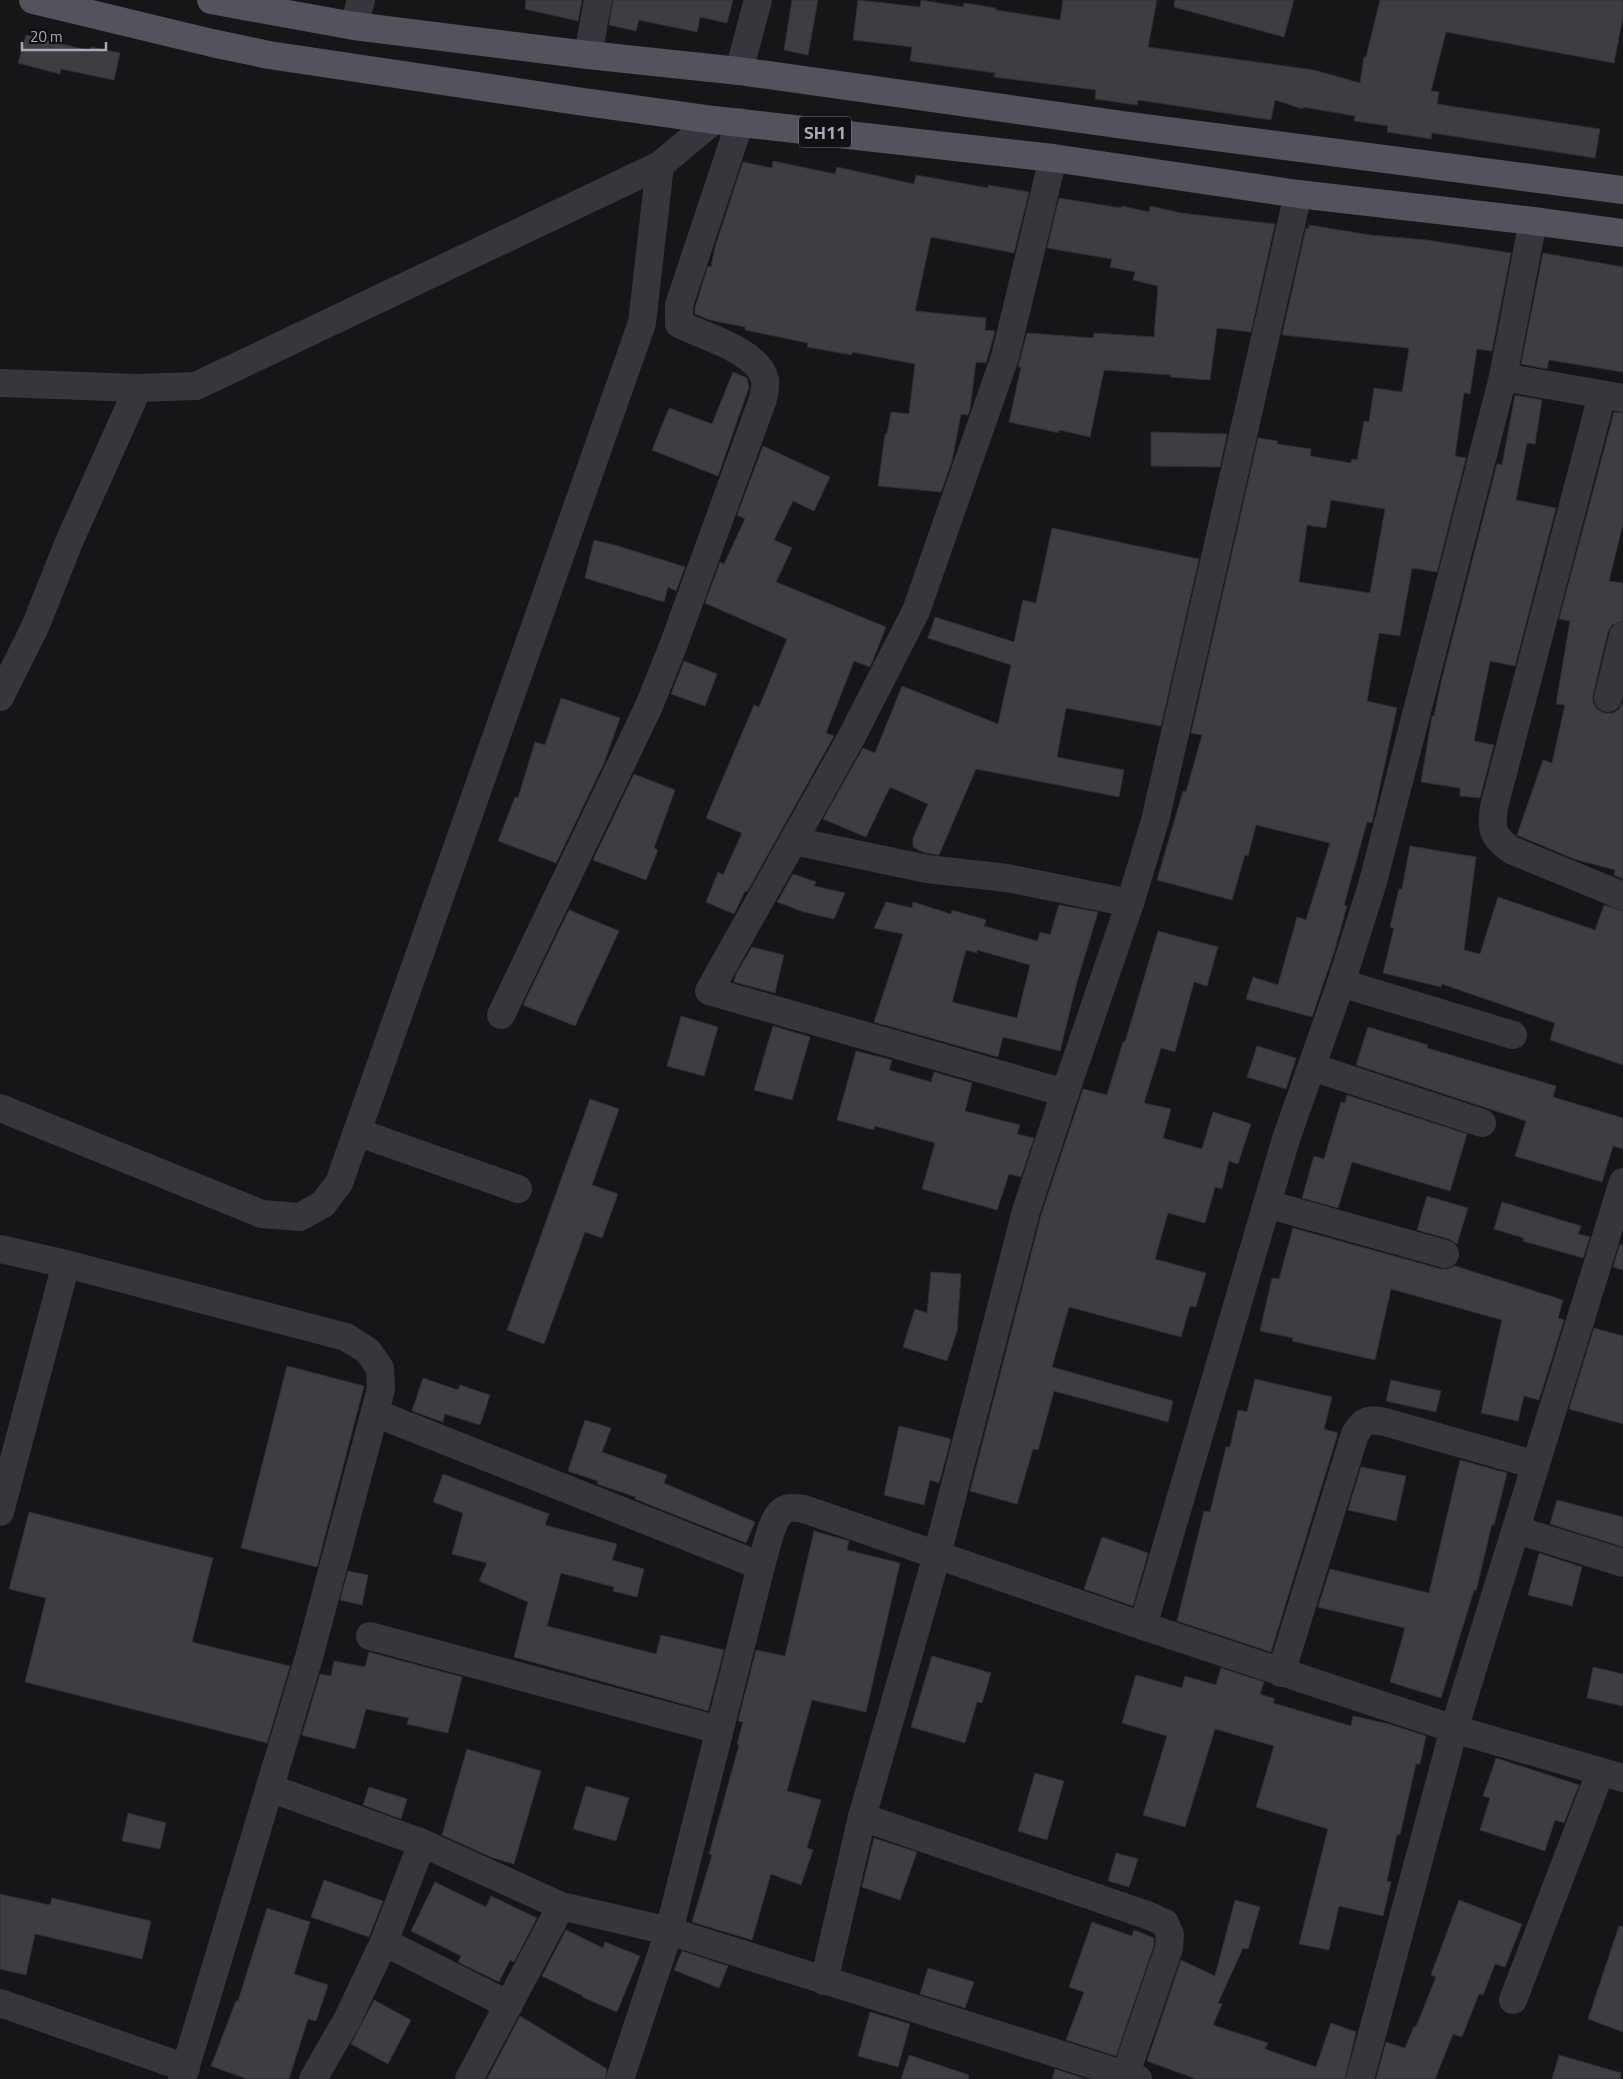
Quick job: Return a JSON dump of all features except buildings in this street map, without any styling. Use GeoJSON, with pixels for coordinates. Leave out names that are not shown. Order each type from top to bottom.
{"type":"FeatureCollection","features":[{"type":"Feature","properties":{"kind":"main road","name":"SH11"},"geometry":{"type":"LineString","coordinates":[[33,0],[269,55],[727,121],[1053,158],[1298,194],[1623,233]]}},
{"type":"Feature","properties":{"kind":"main road"},"geometry":{"type":"LineString","coordinates":[[223,1],[354,26],[588,55],[738,71],[1123,125],[1623,190]]}},
{"type":"Feature","properties":{"kind":"street"},"geometry":{"type":"LineString","coordinates":[[354,26],[361,0]]}},
{"type":"Feature","properties":{"kind":"street"},"geometry":{"type":"LineString","coordinates":[[588,55],[598,0]]}},
{"type":"Feature","properties":{"kind":"street"},"geometry":{"type":"LineString","coordinates":[[738,71],[758,0]]}},
{"type":"Feature","properties":{"kind":"street"},"geometry":{"type":"LineString","coordinates":[[0,383],[138,388],[196,386],[660,165],[727,121]]}},
{"type":"Feature","properties":{"kind":"street"},"geometry":{"type":"LineString","coordinates":[[502,1015],[649,706],[673,646],[763,399],[765,380],[756,364],[725,343],[699,334],[679,324],[679,305],[727,121]]}},
{"type":"Feature","properties":{"kind":"street"},"geometry":{"type":"LineString","coordinates":[[1053,158],[1005,357],[916,611],[889,668],[794,841],[708,991],[1065,1093]]}},
{"type":"Feature","properties":{"kind":"street"},"geometry":{"type":"LineString","coordinates":[[0,1108],[262,1214],[300,1217],[323,1204],[338,1183],[642,323],[660,165]]}},
{"type":"Feature","properties":{"kind":"street"},"geometry":{"type":"LineString","coordinates":[[824,1981],[862,1817],[937,1555],[1026,1211],[1130,903],[1155,821],[1298,194]]}},
{"type":"Feature","properties":{"kind":"street"},"geometry":{"type":"LineString","coordinates":[[1143,1626],[1286,1139],[1374,882],[1503,376],[1533,221]]}},
{"type":"Feature","properties":{"kind":"street"},"geometry":{"type":"LineString","coordinates":[[1503,376],[1612,396],[1494,807],[1492,827],[1495,838],[1511,850],[1623,896]]}},
{"type":"Feature","properties":{"kind":"street"},"geometry":{"type":"LineString","coordinates":[[0,697],[35,627],[69,542],[138,388]]}},
{"type":"Feature","properties":{"kind":"street"},"geometry":{"type":"LineString","coordinates":[[1608,698],[1623,636]]}},
{"type":"Feature","properties":{"kind":"street"},"geometry":{"type":"LineString","coordinates":[[794,841],[927,869],[1008,878],[1130,903]]}},
{"type":"Feature","properties":{"kind":"street"},"geometry":{"type":"LineString","coordinates":[[1341,982],[1513,1035]]}},
{"type":"Feature","properties":{"kind":"street"},"geometry":{"type":"LineString","coordinates":[[1312,1067],[1482,1123]]}},
{"type":"Feature","properties":{"kind":"street"},"geometry":{"type":"LineString","coordinates":[[357,1132],[518,1189]]}},
{"type":"Feature","properties":{"kind":"street"},"geometry":{"type":"LineString","coordinates":[[1360,2079],[1454,1729],[1623,1182]]}},
{"type":"Feature","properties":{"kind":"street"},"geometry":{"type":"LineString","coordinates":[[1267,1204],[1445,1254]]}},
{"type":"Feature","properties":{"kind":"street"},"geometry":{"type":"LineString","coordinates":[[0,1249],[66,1264],[346,1337],[368,1351],[380,1368],[381,1389],[324,1604],[184,2074],[0,2003]]}},
{"type":"Feature","properties":{"kind":"street"},"geometry":{"type":"LineString","coordinates":[[0,1512],[66,1264]]}},
{"type":"Feature","properties":{"kind":"street"},"geometry":{"type":"LineString","coordinates":[[375,1413],[761,1566]]}},
{"type":"Feature","properties":{"kind":"street"},"geometry":{"type":"LineString","coordinates":[[1281,1673],[1355,1434],[1362,1424],[1371,1419],[1384,1422],[1536,1466]]}},
{"type":"Feature","properties":{"kind":"street"},"geometry":{"type":"LineString","coordinates":[[620,2079],[669,1931],[761,1566],[775,1522],[782,1511],[794,1507],[1281,1673],[1454,1729],[1612,1775],[1513,2000]]}},
{"type":"Feature","properties":{"kind":"street"},"geometry":{"type":"LineString","coordinates":[[1516,1530],[1623,1563]]}},
{"type":"Feature","properties":{"kind":"street"},"geometry":{"type":"LineString","coordinates":[[370,1636],[719,1730]]}},
{"type":"Feature","properties":{"kind":"street"},"geometry":{"type":"LineString","coordinates":[[270,1788],[422,1843],[561,1906],[669,1931],[1129,2078],[1169,1948],[1170,1935],[1165,1922],[862,1817]]}},
{"type":"Feature","properties":{"kind":"street"},"geometry":{"type":"LineString","coordinates":[[313,2079],[347,2020],[384,1942],[422,1843]]}},
{"type":"Feature","properties":{"kind":"street"},"geometry":{"type":"LineString","coordinates":[[469,2079],[561,1906]]}},
{"type":"Feature","properties":{"kind":"street"},"geometry":{"type":"LineString","coordinates":[[384,1942],[508,2005]]}}]}
